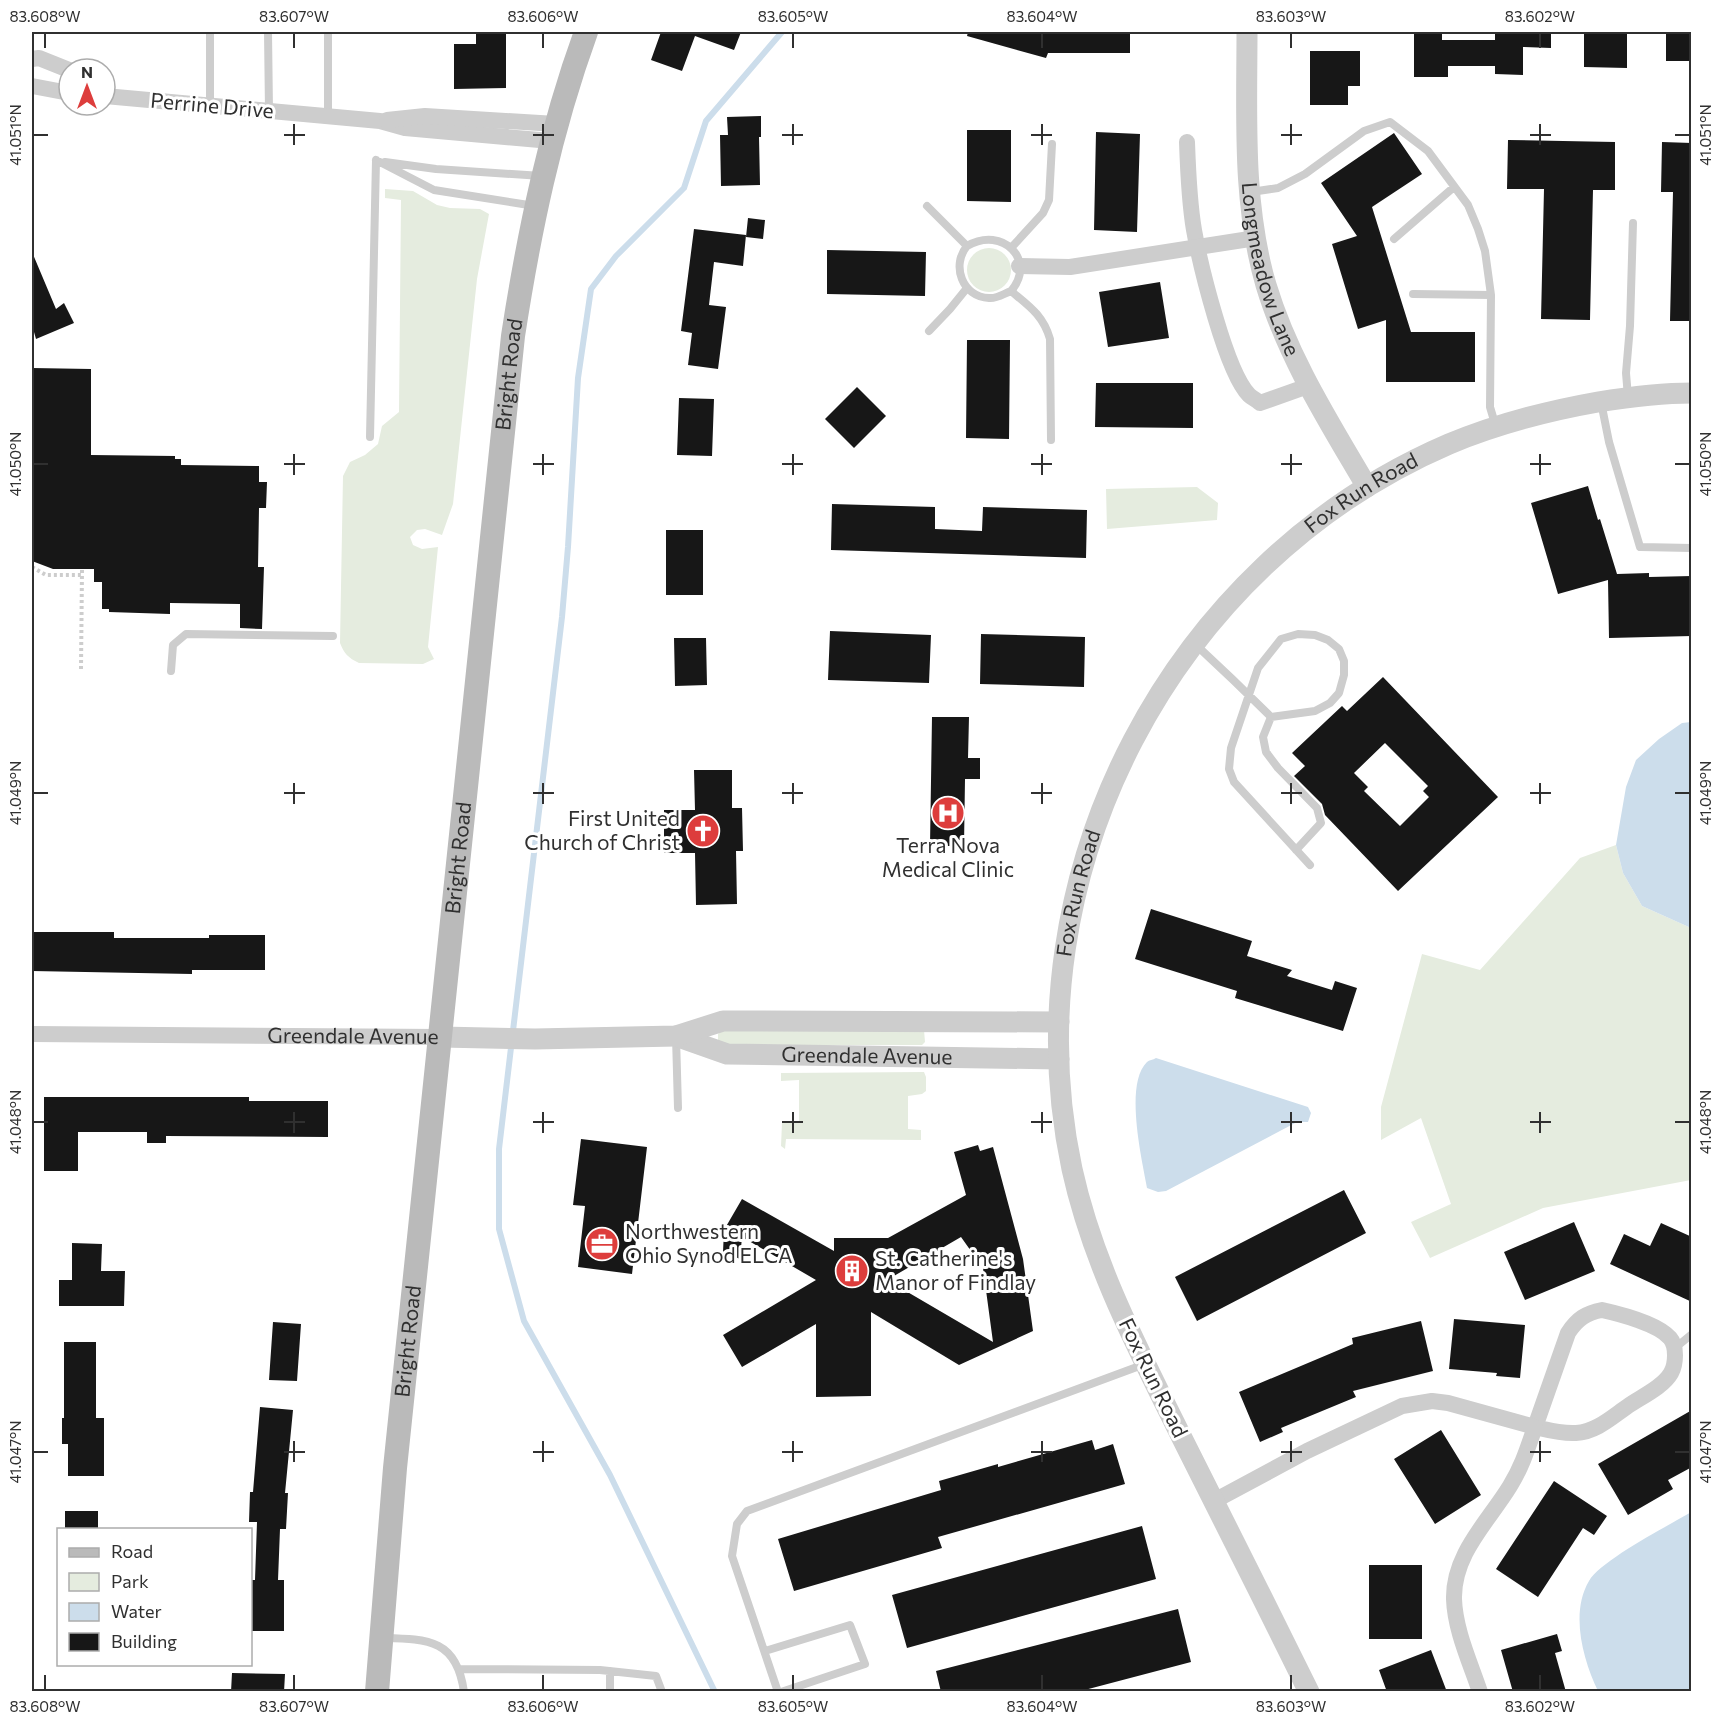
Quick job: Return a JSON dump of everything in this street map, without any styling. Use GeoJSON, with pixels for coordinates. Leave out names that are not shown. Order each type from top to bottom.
{"type":"FeatureCollection","features":[{"type":"Feature","properties":{"kind":"main road","name":"Bright Road"},"geometry":{"type":"LineString","coordinates":[[377,1692],[395,1468],[513,336],[542,176],[570,75],[586,32]]}},
{"type":"Feature","properties":{"kind":"street","name":"Longmeadow Lane"},"geometry":{"type":"LineString","coordinates":[[1247,32],[1248,168],[1256,238],[1266,284],[1286,340],[1308,386],[1368,488]]}},
{"type":"Feature","properties":{"kind":"street"},"geometry":{"type":"LineString","coordinates":[[32,59],[39,58],[57,65]]}},
{"type":"Feature","properties":{"kind":"street"},"geometry":{"type":"LineString","coordinates":[[32,86],[57,91]]}},
{"type":"Feature","properties":{"kind":"street","name":"Perrine Drive"},"geometry":{"type":"LineString","coordinates":[[117,96],[380,121],[405,128],[554,132]]}},
{"type":"Feature","properties":{"kind":"street"},"geometry":{"type":"LineString","coordinates":[[1187,142],[1188,186],[1197,246],[1210,302],[1241,384],[1249,396],[1260,402],[1308,386]]}},
{"type":"Feature","properties":{"kind":"street"},"geometry":{"type":"LineString","coordinates":[[1019,266],[1070,267],[1256,238]]}},
{"type":"Feature","properties":{"kind":"street","name":"Fox Run Road"},"geometry":{"type":"LineString","coordinates":[[1309,1692],[1145,1364],[1105,1278],[1085,1223],[1071,1166],[1059,1059],[1060,990],[1068,932],[1080,874],[1099,815],[1120,764],[1148,712],[1179,664],[1215,618],[1255,575],[1299,536],[1346,501],[1396,470],[1449,444],[1496,427],[1561,408],[1628,397],[1692,393]]}},
{"type":"Feature","properties":{"kind":"street","name":"Greendale Avenue"},"geometry":{"type":"LineString","coordinates":[[32,1034],[535,1039],[676,1036],[723,1021],[1059,1022]]}},
{"type":"Feature","properties":{"kind":"street","name":"Greendale Avenue"},"geometry":{"type":"LineString","coordinates":[[676,1036],[727,1054],[1059,1059]]}},
{"type":"Feature","properties":{"kind":"street"},"geometry":{"type":"LineString","coordinates":[[1214,1501],[1307,1451],[1402,1406],[1432,1401],[1448,1403],[1535,1426],[1562,1433],[1589,1431],[1602,1425],[1663,1383],[1671,1373],[1675,1361],[1670,1338],[1645,1323],[1602,1310],[1588,1313],[1576,1321],[1568,1333],[1535,1426],[1524,1458],[1511,1485],[1469,1546],[1457,1572],[1454,1602],[1460,1631],[1480,1692]]}},
{"type":"Feature","properties":{"kind":"lane"},"geometry":{"type":"LineString","coordinates":[[210,32],[210,106]]}},
{"type":"Feature","properties":{"kind":"lane"},"geometry":{"type":"LineString","coordinates":[[268,32],[269,111]]}},
{"type":"Feature","properties":{"kind":"lane"},"geometry":{"type":"LineString","coordinates":[[328,32],[328,117]]}},
{"type":"Feature","properties":{"kind":"lane"},"geometry":{"type":"LineString","coordinates":[[1250,192],[1278,188],[1305,174],[1364,131],[1390,122],[1428,151],[1468,205],[1485,251],[1491,295],[1490,407],[1496,427]]}},
{"type":"Feature","properties":{"kind":"lane"},"geometry":{"type":"LineString","coordinates":[[1011,248],[1043,213],[1049,200],[1052,144]]}},
{"type":"Feature","properties":{"kind":"lane"},"geometry":{"type":"LineString","coordinates":[[376,160],[436,170],[542,176]]}},
{"type":"Feature","properties":{"kind":"lane"},"geometry":{"type":"LineString","coordinates":[[376,160],[434,190],[536,206]]}},
{"type":"Feature","properties":{"kind":"lane"},"geometry":{"type":"LineString","coordinates":[[370,437],[376,160]]}},
{"type":"Feature","properties":{"kind":"lane"},"geometry":{"type":"LineString","coordinates":[[1394,239],[1454,187]]}},
{"type":"Feature","properties":{"kind":"lane"},"geometry":{"type":"LineString","coordinates":[[927,206],[967,246]]}},
{"type":"Feature","properties":{"kind":"lane"},"geometry":{"type":"LineString","coordinates":[[1628,397],[1626,373],[1630,327],[1633,224]]}},
{"type":"Feature","properties":{"kind":"lane"},"geometry":{"type":"LineString","coordinates":[[985,239],[996,239],[1011,248],[1019,266],[1017,280],[1011,291],[996,298],[986,298],[967,288],[959,270],[959,259],[967,246],[985,239]]}},
{"type":"Feature","properties":{"kind":"lane"},"geometry":{"type":"LineString","coordinates":[[929,332],[967,288]]}},
{"type":"Feature","properties":{"kind":"lane"},"geometry":{"type":"LineString","coordinates":[[1011,291],[1038,314],[1046,326],[1050,339],[1051,440]]}},
{"type":"Feature","properties":{"kind":"lane"},"geometry":{"type":"LineString","coordinates":[[1413,294],[1491,295]]}},
{"type":"Feature","properties":{"kind":"lane"},"geometry":{"type":"LineString","coordinates":[[1601,402],[1609,442],[1640,547],[1692,548]]}},
{"type":"Feature","properties":{"kind":"lane"},"geometry":{"type":"LineString","coordinates":[[171,671],[173,645],[186,634],[333,636]]}},
{"type":"Feature","properties":{"kind":"lane"},"geometry":{"type":"LineString","coordinates":[[1271,717],[1315,711],[1330,703],[1339,693],[1344,675],[1344,661],[1339,649],[1328,640],[1315,635],[1298,634],[1281,639],[1258,668],[1231,748],[1229,769],[1234,782],[1310,865]]}},
{"type":"Feature","properties":{"kind":"lane"},"geometry":{"type":"LineString","coordinates":[[1195,644],[1271,717]]}},
{"type":"Feature","properties":{"kind":"lane"},"geometry":{"type":"LineString","coordinates":[[1271,717],[1263,737],[1266,752],[1278,768],[1317,808],[1321,823],[1296,850]]}},
{"type":"Feature","properties":{"kind":"lane"},"geometry":{"type":"LineString","coordinates":[[676,1036],[678,1108]]}},
{"type":"Feature","properties":{"kind":"lane"},"geometry":{"type":"LineString","coordinates":[[1674,1348],[1692,1334]]}},
{"type":"Feature","properties":{"kind":"lane"},"geometry":{"type":"LineString","coordinates":[[765,1651],[850,1625],[865,1664],[780,1692],[765,1651],[732,1556],[737,1524],[747,1511],[1145,1364]]}},
{"type":"Feature","properties":{"kind":"lane"},"geometry":{"type":"LineString","coordinates":[[381,1638],[407,1638],[434,1643],[448,1651],[460,1669],[464,1692]]}},
{"type":"Feature","properties":{"kind":"lane"},"geometry":{"type":"LineString","coordinates":[[460,1669],[610,1671],[656,1676],[662,1692]]}},
{"type":"Feature","properties":{"kind":"lane"},"geometry":{"type":"LineString","coordinates":[[610,1671],[610,1692]]}},
{"type":"Feature","properties":{"kind":"path"},"geometry":{"type":"LineString","coordinates":[[32,567],[46,575],[82,575]]}},
{"type":"Feature","properties":{"kind":"path"},"geometry":{"type":"LineString","coordinates":[[81,669],[82,569]]}},
{"type":"Feature","properties":{"kind":"green space"},"geometry":{"type":"Polygon","coordinates":[[[385,189],[413,191],[437,205],[480,209],[489,214],[477,279],[453,504],[442,535],[425,529],[417,530],[410,537],[413,545],[422,549],[438,547],[428,647],[434,659],[423,664],[359,663],[347,655],[340,643],[343,476],[350,462],[365,455],[378,444],[382,426],[399,412],[401,200],[385,198],[385,189]]]}},
{"type":"Feature","properties":{"kind":"green space"},"geometry":{"type":"Polygon","coordinates":[[[989,248],[1005,254],[1011,270],[1005,286],[989,292],[973,286],[967,270],[973,254],[989,248]]]}},
{"type":"Feature","properties":{"kind":"green space"},"geometry":{"type":"Polygon","coordinates":[[[1197,487],[1218,503],[1217,520],[1107,529],[1106,489],[1197,487]]]}},
{"type":"Feature","properties":{"kind":"green space"},"geometry":{"type":"Polygon","coordinates":[[[1616,845],[1623,873],[1642,906],[1691,928],[1691,1180],[1543,1208],[1430,1258],[1411,1222],[1451,1204],[1421,1118],[1381,1140],[1381,1107],[1422,954],[1480,970],[1580,858],[1616,845]]]}},
{"type":"Feature","properties":{"kind":"green space"},"geometry":{"type":"Polygon","coordinates":[[[723,1028],[924,1030],[925,1042],[922,1045],[725,1045],[718,1041],[718,1034],[723,1028]]]}},
{"type":"Feature","properties":{"kind":"green space"},"geometry":{"type":"Polygon","coordinates":[[[924,1072],[926,1091],[922,1094],[908,1096],[908,1129],[921,1130],[921,1140],[786,1139],[785,1149],[781,1146],[782,1123],[799,1122],[799,1080],[781,1081],[781,1073],[924,1072]]]}},
{"type":"Feature","properties":{"kind":"water"},"geometry":{"type":"Polygon","coordinates":[[[1692,722],[1691,928],[1642,906],[1623,873],[1616,845],[1626,787],[1636,760],[1659,739],[1682,723],[1692,722]]]}},
{"type":"Feature","properties":{"kind":"water"},"geometry":{"type":"Polygon","coordinates":[[[1156,1058],[1308,1107],[1311,1113],[1308,1122],[1297,1122],[1166,1191],[1158,1192],[1147,1188],[1136,1123],[1137,1087],[1140,1073],[1147,1062],[1156,1058]]]}},
{"type":"Feature","properties":{"kind":"water"},"geometry":{"type":"Polygon","coordinates":[[[1691,1512],[1691,1691],[1598,1691],[1588,1665],[1581,1636],[1580,1607],[1589,1581],[1620,1554],[1691,1512]]]}},
{"type":"Feature","properties":{"kind":"building"},"geometry":{"type":"Polygon","coordinates":[[[476,32],[506,32],[506,88],[454,89],[454,44],[476,44],[476,32]]]}},
{"type":"Feature","properties":{"kind":"building"},"geometry":{"type":"Polygon","coordinates":[[[661,32],[741,32],[734,50],[695,36],[682,71],[651,60],[661,32]]]}},
{"type":"Feature","properties":{"kind":"building"},"geometry":{"type":"Polygon","coordinates":[[[968,32],[1130,32],[1130,53],[1048,53],[1046,58],[967,36],[968,32]]]}},
{"type":"Feature","properties":{"kind":"building"},"geometry":{"type":"Polygon","coordinates":[[[1414,32],[1442,32],[1442,40],[1495,40],[1495,32],[1551,32],[1551,48],[1523,47],[1523,75],[1495,74],[1495,66],[1448,66],[1448,77],[1414,77],[1414,32]]]}},
{"type":"Feature","properties":{"kind":"building"},"geometry":{"type":"Polygon","coordinates":[[[1584,32],[1627,32],[1627,68],[1584,67],[1584,32]]]}},
{"type":"Feature","properties":{"kind":"building"},"geometry":{"type":"Polygon","coordinates":[[[1666,32],[1692,32],[1692,61],[1666,61],[1666,32]]]}},
{"type":"Feature","properties":{"kind":"building"},"geometry":{"type":"Polygon","coordinates":[[[1310,51],[1360,51],[1360,86],[1348,86],[1348,105],[1310,105],[1310,51]]]}},
{"type":"Feature","properties":{"kind":"building"},"geometry":{"type":"Polygon","coordinates":[[[761,116],[760,185],[721,186],[720,135],[728,135],[727,117],[761,116]]]}},
{"type":"Feature","properties":{"kind":"building"},"geometry":{"type":"Polygon","coordinates":[[[967,130],[1011,130],[1011,202],[967,201],[967,130]]]}},
{"type":"Feature","properties":{"kind":"building"},"geometry":{"type":"Polygon","coordinates":[[[1096,132],[1140,134],[1137,232],[1094,230],[1096,132]]]}},
{"type":"Feature","properties":{"kind":"building"},"geometry":{"type":"Polygon","coordinates":[[[1394,133],[1422,174],[1372,207],[1411,332],[1475,332],[1475,382],[1386,382],[1386,320],[1358,329],[1332,244],[1357,236],[1321,183],[1394,133]]]}},
{"type":"Feature","properties":{"kind":"building"},"geometry":{"type":"Polygon","coordinates":[[[1508,140],[1615,142],[1615,190],[1593,190],[1590,320],[1541,319],[1544,189],[1507,189],[1508,140]]]}},
{"type":"Feature","properties":{"kind":"building"},"geometry":{"type":"Polygon","coordinates":[[[1662,142],[1692,143],[1692,321],[1670,321],[1673,192],[1661,192],[1662,142]]]}},
{"type":"Feature","properties":{"kind":"building"},"geometry":{"type":"Polygon","coordinates":[[[748,218],[765,220],[763,239],[746,237],[748,218]]]}},
{"type":"Feature","properties":{"kind":"building"},"geometry":{"type":"Polygon","coordinates":[[[694,229],[746,235],[743,266],[714,262],[709,305],[726,307],[718,369],[688,365],[692,333],[681,331],[694,229]]]}},
{"type":"Feature","properties":{"kind":"building"},"geometry":{"type":"Polygon","coordinates":[[[827,250],[926,252],[925,296],[827,294],[827,250]]]}},
{"type":"Feature","properties":{"kind":"building"},"geometry":{"type":"Polygon","coordinates":[[[32,252],[56,309],[64,303],[74,323],[36,339],[32,325],[32,252]]]}},
{"type":"Feature","properties":{"kind":"building"},"geometry":{"type":"Polygon","coordinates":[[[1160,282],[1169,338],[1108,347],[1099,292],[1160,282]]]}},
{"type":"Feature","properties":{"kind":"building"},"geometry":{"type":"Polygon","coordinates":[[[967,340],[1010,340],[1009,439],[966,438],[967,340]]]}},
{"type":"Feature","properties":{"kind":"building"},"geometry":{"type":"Polygon","coordinates":[[[32,368],[91,369],[91,455],[175,456],[175,459],[181,459],[181,465],[259,466],[259,482],[267,482],[266,508],[259,508],[258,567],[264,567],[262,629],[240,628],[240,604],[170,603],[170,614],[109,612],[109,609],[102,609],[102,582],[94,582],[94,569],[53,569],[32,561],[32,368]]]}},
{"type":"Feature","properties":{"kind":"building"},"geometry":{"type":"Polygon","coordinates":[[[1096,383],[1193,383],[1193,428],[1095,427],[1096,383]]]}},
{"type":"Feature","properties":{"kind":"building"},"geometry":{"type":"Polygon","coordinates":[[[857,387],[886,416],[854,448],[825,419],[857,387]]]}},
{"type":"Feature","properties":{"kind":"building"},"geometry":{"type":"Polygon","coordinates":[[[679,398],[714,399],[712,456],[677,455],[679,398]]]}},
{"type":"Feature","properties":{"kind":"building"},"geometry":{"type":"Polygon","coordinates":[[[1588,486],[1617,574],[1649,573],[1649,577],[1692,576],[1692,636],[1609,638],[1608,580],[1558,594],[1531,503],[1588,486]]]}},
{"type":"Feature","properties":{"kind":"building"},"geometry":{"type":"Polygon","coordinates":[[[832,504],[935,507],[935,529],[982,531],[983,507],[1087,510],[1086,558],[831,550],[832,504]]]}},
{"type":"Feature","properties":{"kind":"building"},"geometry":{"type":"Polygon","coordinates":[[[666,530],[703,530],[703,595],[666,595],[666,530]]]}},
{"type":"Feature","properties":{"kind":"building"},"geometry":{"type":"Polygon","coordinates":[[[830,631],[931,635],[929,683],[828,680],[830,631]]]}},
{"type":"Feature","properties":{"kind":"building"},"geometry":{"type":"Polygon","coordinates":[[[981,634],[1085,637],[1084,687],[980,684],[981,634]]]}},
{"type":"Feature","properties":{"kind":"building"},"geometry":{"type":"Polygon","coordinates":[[[674,638],[706,638],[707,685],[675,686],[674,638]]]}},
{"type":"Feature","properties":{"kind":"building"},"geometry":{"type":"Polygon","coordinates":[[[1383,677],[1498,797],[1398,891],[1325,815],[1322,804],[1294,776],[1305,766],[1292,753],[1342,706],[1347,711],[1383,677]],[[1385,743],[1354,773],[1368,787],[1364,791],[1400,826],[1429,797],[1423,791],[1428,786],[1385,743]]]}},
{"type":"Feature","properties":{"kind":"building","name":"Terra Nova Medical Clinic"},"geometry":{"type":"Polygon","coordinates":[[[932,717],[969,717],[968,758],[980,758],[980,779],[965,779],[964,846],[930,846],[932,717]]]}},
{"type":"Feature","properties":{"kind":"building","name":"First United Church of Christ"},"geometry":{"type":"Polygon","coordinates":[[[694,770],[732,770],[732,808],[742,808],[743,851],[736,851],[737,904],[696,905],[695,853],[664,853],[664,810],[695,810],[694,770]]]}},
{"type":"Feature","properties":{"kind":"building"},"geometry":{"type":"Polygon","coordinates":[[[1151,909],[1252,941],[1247,956],[1292,970],[1287,976],[1332,990],[1335,981],[1357,988],[1343,1031],[1235,998],[1237,991],[1135,959],[1151,909]]]}},
{"type":"Feature","properties":{"kind":"building"},"geometry":{"type":"Polygon","coordinates":[[[32,932],[114,932],[114,938],[209,938],[209,935],[265,935],[265,970],[192,970],[192,974],[32,971],[32,932]]]}},
{"type":"Feature","properties":{"kind":"building"},"geometry":{"type":"Polygon","coordinates":[[[44,1097],[249,1097],[249,1101],[328,1101],[328,1137],[166,1136],[166,1143],[147,1143],[147,1132],[78,1132],[78,1171],[44,1171],[44,1097]]]}},
{"type":"Feature","properties":{"kind":"building"},"geometry":{"type":"Polygon","coordinates":[[[581,1139],[647,1147],[632,1274],[578,1267],[585,1206],[573,1205],[581,1139]]]}},
{"type":"Feature","properties":{"kind":"building","name":"St. Catherine's Manor of Findlay"},"geometry":{"type":"Polygon","coordinates":[[[978,1145],[980,1151],[993,1147],[1023,1259],[1033,1331],[959,1365],[871,1312],[871,1396],[816,1397],[816,1324],[742,1367],[723,1335],[816,1280],[742,1237],[740,1259],[723,1252],[724,1230],[742,1199],[834,1251],[834,1238],[888,1238],[966,1195],[954,1152],[978,1145]],[[961,1237],[887,1280],[993,1342],[983,1268],[961,1237]]]}},
{"type":"Feature","properties":{"kind":"building"},"geometry":{"type":"Polygon","coordinates":[[[1344,1190],[1366,1233],[1197,1321],[1175,1277],[1344,1190]]]}},
{"type":"Feature","properties":{"kind":"building"},"geometry":{"type":"Polygon","coordinates":[[[1574,1222],[1595,1271],[1525,1300],[1504,1252],[1574,1222]]]}},
{"type":"Feature","properties":{"kind":"building"},"geometry":{"type":"Polygon","coordinates":[[[1661,1223],[1692,1237],[1692,1302],[1610,1264],[1624,1234],[1650,1246],[1661,1223]]]}},
{"type":"Feature","properties":{"kind":"building"},"geometry":{"type":"Polygon","coordinates":[[[72,1243],[102,1244],[101,1271],[125,1271],[124,1306],[59,1306],[59,1280],[72,1280],[72,1243]]]}},
{"type":"Feature","properties":{"kind":"building"},"geometry":{"type":"Polygon","coordinates":[[[1454,1319],[1525,1325],[1520,1378],[1496,1376],[1497,1373],[1449,1369],[1454,1319]]]}},
{"type":"Feature","properties":{"kind":"building"},"geometry":{"type":"Polygon","coordinates":[[[1421,1321],[1433,1371],[1353,1391],[1356,1397],[1281,1428],[1283,1432],[1260,1442],[1239,1392],[1353,1344],[1352,1338],[1421,1321]]]}},
{"type":"Feature","properties":{"kind":"building"},"geometry":{"type":"Polygon","coordinates":[[[273,1322],[301,1324],[297,1381],[269,1380],[273,1322]]]}},
{"type":"Feature","properties":{"kind":"building"},"geometry":{"type":"Polygon","coordinates":[[[64,1342],[96,1342],[96,1418],[104,1418],[104,1476],[68,1476],[68,1444],[62,1444],[64,1342]]]}},
{"type":"Feature","properties":{"kind":"building"},"geometry":{"type":"Polygon","coordinates":[[[260,1407],[293,1410],[285,1493],[288,1493],[286,1529],[280,1529],[278,1580],[284,1580],[284,1631],[252,1631],[252,1580],[255,1580],[257,1522],[249,1522],[250,1492],[253,1492],[260,1407]]]}},
{"type":"Feature","properties":{"kind":"building"},"geometry":{"type":"Polygon","coordinates":[[[1692,1410],[1692,1467],[1668,1480],[1673,1489],[1628,1515],[1598,1464],[1692,1410]]]}},
{"type":"Feature","properties":{"kind":"building"},"geometry":{"type":"Polygon","coordinates":[[[1441,1430],[1481,1495],[1435,1524],[1394,1459],[1441,1430]]]}},
{"type":"Feature","properties":{"kind":"building"},"geometry":{"type":"Polygon","coordinates":[[[1092,1440],[1095,1450],[1113,1444],[1125,1484],[938,1537],[942,1548],[794,1591],[778,1539],[941,1490],[939,1481],[1092,1440]]]}},
{"type":"Feature","properties":{"kind":"building"},"geometry":{"type":"Polygon","coordinates":[[[1554,1481],[1607,1516],[1594,1535],[1583,1528],[1538,1597],[1496,1569],[1554,1481]]]}},
{"type":"Feature","properties":{"kind":"building"},"geometry":{"type":"Polygon","coordinates":[[[65,1511],[98,1511],[98,1528],[65,1528],[65,1511]]]}},
{"type":"Feature","properties":{"kind":"building"},"geometry":{"type":"Polygon","coordinates":[[[1142,1526],[1156,1579],[907,1648],[892,1595],[1142,1526]]]}},
{"type":"Feature","properties":{"kind":"building"},"geometry":{"type":"Polygon","coordinates":[[[1369,1565],[1422,1565],[1422,1639],[1369,1639],[1369,1565]]]}},
{"type":"Feature","properties":{"kind":"building"},"geometry":{"type":"Polygon","coordinates":[[[1178,1609],[1191,1662],[1077,1692],[941,1692],[936,1671],[1178,1609]]]}},
{"type":"Feature","properties":{"kind":"building"},"geometry":{"type":"Polygon","coordinates":[[[1557,1634],[1562,1651],[1555,1653],[1566,1692],[1513,1692],[1501,1650],[1557,1634]]]}},
{"type":"Feature","properties":{"kind":"building"},"geometry":{"type":"Polygon","coordinates":[[[1431,1650],[1447,1692],[1387,1692],[1379,1670],[1431,1650]]]}},
{"type":"Feature","properties":{"kind":"building"},"geometry":{"type":"Polygon","coordinates":[[[232,1673],[285,1674],[284,1692],[231,1692],[232,1673]]]}},
{"type":"Feature","properties":{"kind":"waterway"},"geometry":{"type":"LineString","coordinates":[[715,1692],[610,1475],[524,1321],[499,1229],[499,1149],[562,617],[578,378],[591,289],[616,256],[684,188],[706,121],[782,32]]}},
{"type":"Feature","properties":{"kind":"place","name":"Terra Nova Medical Clinic"},"geometry":{"type":"Point","coordinates":[948,813]}},
{"type":"Feature","properties":{"kind":"place","name":"First United Church of Christ"},"geometry":{"type":"Point","coordinates":[703,831]}},
{"type":"Feature","properties":{"kind":"place","name":"Northwestern Ohio Synod ELCA"},"geometry":{"type":"Point","coordinates":[602,1244]}},
{"type":"Feature","properties":{"kind":"place","name":"St. Catherine's Manor of Findlay"},"geometry":{"type":"Point","coordinates":[852,1271]}}]}
